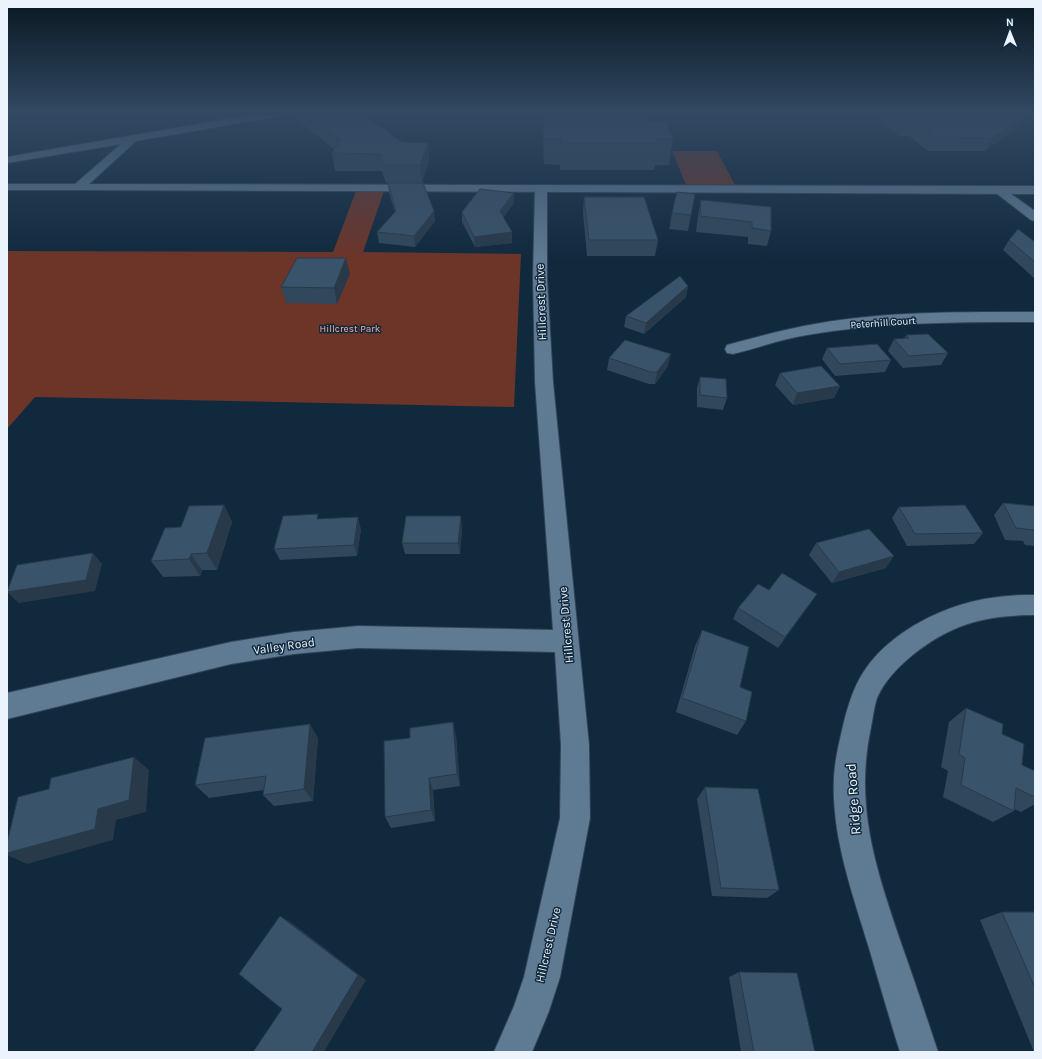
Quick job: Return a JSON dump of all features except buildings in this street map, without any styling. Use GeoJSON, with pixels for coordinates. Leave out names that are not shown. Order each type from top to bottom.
{"type":"FeatureCollection","features":[{"type":"Feature","properties":{"kind":"street"},"geometry":{"type":"LineString","coordinates":[[103,166],[104,161]]}},
{"type":"Feature","properties":{"kind":"street"},"geometry":{"type":"LineString","coordinates":[[78,187],[108,161]]}},
{"type":"Feature","properties":{"kind":"street"},"geometry":{"type":"LineString","coordinates":[[7,187],[1035,190]]}},
{"type":"Feature","properties":{"kind":"street","name":"Hillcrest Drive"},"geometry":{"type":"LineString","coordinates":[[513,1052],[531,1011],[542,977],[575,818],[575,745],[544,382],[540,278],[540,189]]}},
{"type":"Feature","properties":{"kind":"street"},"geometry":{"type":"LineString","coordinates":[[1000,191],[1035,217]]}},
{"type":"Feature","properties":{"kind":"street","name":"Peterhill Court"},"geometry":{"type":"LineString","coordinates":[[733,349],[755,341],[782,334],[867,323],[938,318],[1035,317]]}},
{"type":"Feature","properties":{"kind":"street","name":"Ridge Road"},"geometry":{"type":"LineString","coordinates":[[919,1052],[864,880],[852,825],[849,786],[850,753],[864,697],[876,676],[898,651],[928,629],[950,617],[995,606],[1020,604],[1035,605]]}},
{"type":"Feature","properties":{"kind":"street","name":"Valley Road"},"geometry":{"type":"LineString","coordinates":[[7,706],[231,653],[294,643],[358,637],[567,641]]}},
{"type":"Feature","properties":{"kind":"green space"},"geometry":{"type":"Polygon","coordinates":[[[676,161],[722,161],[736,187],[687,187],[676,161]]]}},
{"type":"Feature","properties":{"kind":"green space","name":"Hillcrest Park"},"geometry":{"type":"Polygon","coordinates":[[[356,191],[384,191],[363,252],[521,254],[514,407],[35,397],[7,429],[7,251],[333,252],[356,191]]]}}]}
